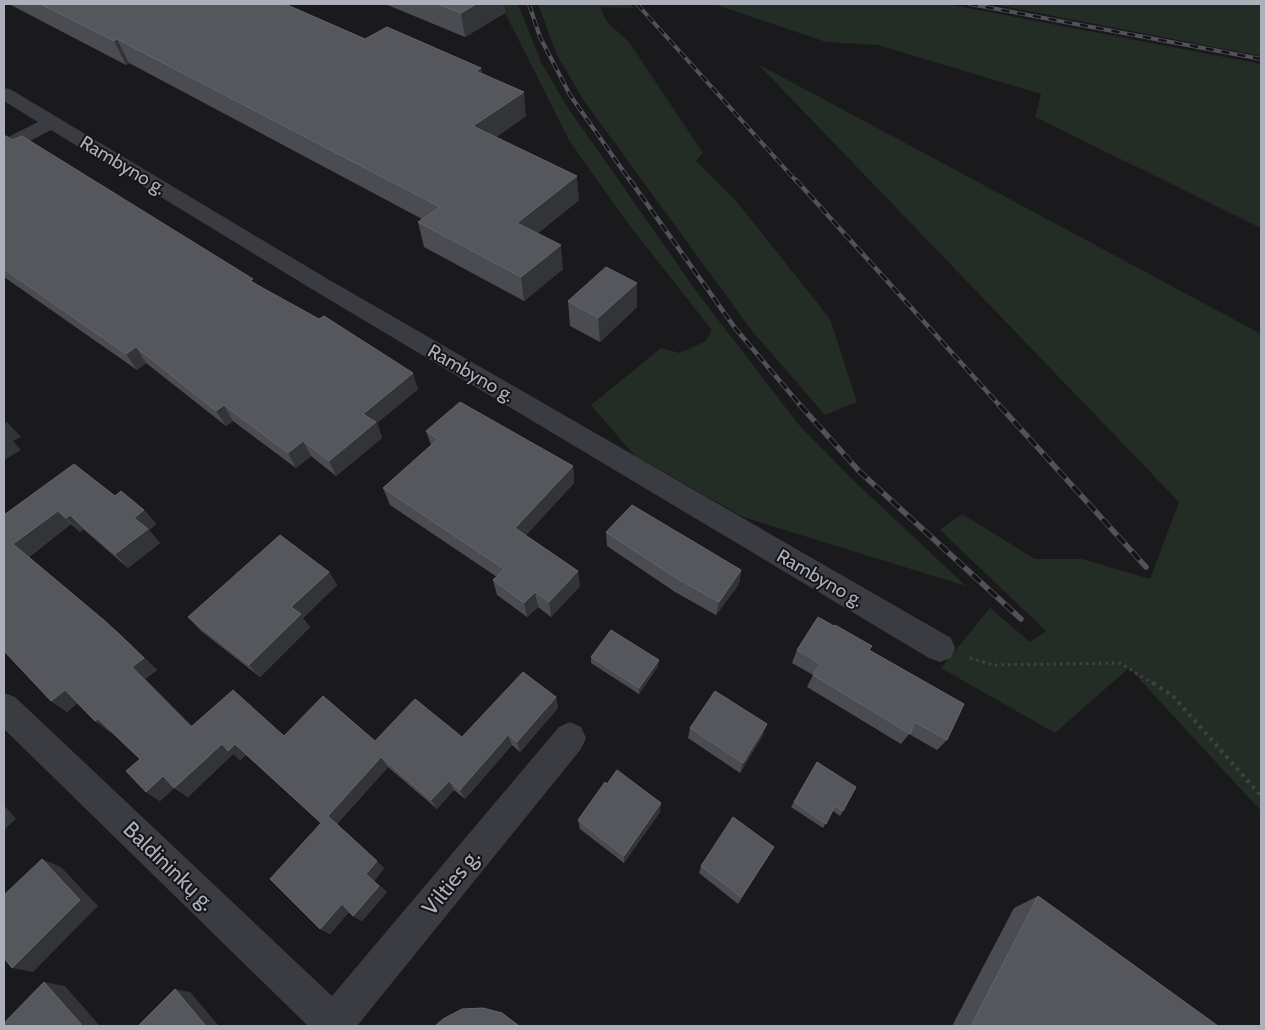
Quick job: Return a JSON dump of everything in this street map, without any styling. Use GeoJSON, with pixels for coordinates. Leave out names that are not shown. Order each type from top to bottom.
{"type":"FeatureCollection","features":[{"type":"Feature","properties":{"kind":"street","name":"Rambyno g."},"geometry":{"type":"LineString","coordinates":[[4,93],[318,283],[940,648]]}},
{"type":"Feature","properties":{"kind":"street"},"geometry":{"type":"LineString","coordinates":[[4,147],[52,122]]}},
{"type":"Feature","properties":{"kind":"street","name":"Baldininkų g."},"geometry":{"type":"LineString","coordinates":[[4,708],[333,1026]]}},
{"type":"Feature","properties":{"kind":"street","name":"Vilties g."},"geometry":{"type":"LineString","coordinates":[[333,1026],[570,738]]}},
{"type":"Feature","properties":{"kind":"path"},"geometry":{"type":"LineString","coordinates":[[940,648],[993,665],[1120,663],[1173,696],[1261,796]]}},
{"type":"Feature","properties":{"kind":"shaded area"},"geometry":{"type":"Polygon","coordinates":[[[486,4],[518,4],[541,62],[566,105],[699,295],[799,425],[856,483],[966,586],[743,517],[634,455],[591,405],[661,348],[680,353],[706,341],[712,330],[626,221],[569,140],[505,13],[486,4]]]}},
{"type":"Feature","properties":{"kind":"shaded area"},"geometry":{"type":"Polygon","coordinates":[[[538,4],[629,4],[634,8],[600,7],[607,22],[629,42],[703,153],[696,161],[737,202],[830,319],[857,402],[825,415],[752,331],[582,98],[556,53],[538,4]]]}},
{"type":"Feature","properties":{"kind":"shaded area"},"geometry":{"type":"Polygon","coordinates":[[[714,4],[947,4],[1261,64],[1261,228],[1035,117],[1041,94],[878,45],[826,42],[714,4]]]}},
{"type":"Feature","properties":{"kind":"shaded area"},"geometry":{"type":"Polygon","coordinates":[[[992,4],[1261,4],[1261,56],[992,4]]]}},
{"type":"Feature","properties":{"kind":"shaded area"},"geometry":{"type":"Polygon","coordinates":[[[758,64],[1261,334],[1261,811],[1129,668],[1055,733],[941,668],[990,608],[1030,642],[1046,631],[940,530],[962,514],[1035,559],[1082,559],[1150,579],[1179,502],[758,64]]]}},
{"type":"Feature","properties":{"kind":"building"},"geometry":{"type":"Polygon","coordinates":[[[41,4],[285,4],[365,39],[387,27],[481,68],[476,71],[524,92],[473,126],[577,176],[517,223],[561,245],[521,277],[418,222],[440,207],[117,39],[114,41],[41,4]]]}},
{"type":"Feature","properties":{"kind":"building"},"geometry":{"type":"Polygon","coordinates":[[[438,4],[476,4],[461,13],[438,4]]]}},
{"type":"Feature","properties":{"kind":"building"},"geometry":{"type":"Polygon","coordinates":[[[4,135],[12,140],[22,136],[253,279],[250,281],[319,319],[324,316],[413,373],[363,414],[376,422],[329,461],[303,441],[288,453],[224,405],[216,411],[136,347],[126,354],[4,269],[4,135]]]}},
{"type":"Feature","properties":{"kind":"building"},"geometry":{"type":"Polygon","coordinates":[[[606,267],[637,283],[598,318],[568,301],[606,267]]]}},
{"type":"Feature","properties":{"kind":"building"},"geometry":{"type":"Polygon","coordinates":[[[460,402],[573,466],[515,528],[578,571],[549,602],[535,592],[524,603],[493,580],[504,569],[383,488],[438,439],[426,431],[460,402]]]}},
{"type":"Feature","properties":{"kind":"building"},"geometry":{"type":"Polygon","coordinates":[[[74,464],[115,496],[121,491],[144,510],[134,518],[148,529],[115,554],[70,515],[66,518],[58,511],[13,544],[105,621],[144,658],[132,667],[191,727],[233,690],[284,736],[323,696],[375,741],[415,699],[462,737],[523,672],[556,697],[517,742],[508,735],[460,790],[449,781],[431,800],[381,757],[328,816],[377,861],[366,874],[379,886],[353,916],[342,904],[320,929],[270,879],[321,823],[235,744],[228,751],[222,744],[174,788],[163,776],[146,792],[126,771],[140,759],[98,719],[95,721],[65,690],[51,701],[4,651],[4,515],[74,464]]]}},
{"type":"Feature","properties":{"kind":"building"},"geometry":{"type":"Polygon","coordinates":[[[632,505],[741,570],[719,602],[676,578],[606,532],[632,505]]]}},
{"type":"Feature","properties":{"kind":"building"},"geometry":{"type":"Polygon","coordinates":[[[280,535],[329,572],[291,607],[301,614],[249,665],[188,617],[280,535]]]}},
{"type":"Feature","properties":{"kind":"building"},"geometry":{"type":"Polygon","coordinates":[[[818,617],[872,646],[869,650],[964,704],[947,740],[915,722],[910,734],[813,675],[820,664],[797,650],[818,617]]]}},
{"type":"Feature","properties":{"kind":"building"},"geometry":{"type":"Polygon","coordinates":[[[611,630],[659,660],[639,688],[591,657],[611,630]]]}},
{"type":"Feature","properties":{"kind":"building"},"geometry":{"type":"Polygon","coordinates":[[[715,691],[767,724],[743,763],[690,728],[715,691]]]}},
{"type":"Feature","properties":{"kind":"building"},"geometry":{"type":"Polygon","coordinates":[[[817,762],[856,787],[843,811],[835,806],[826,824],[794,802],[817,762]]]}},
{"type":"Feature","properties":{"kind":"building"},"geometry":{"type":"Polygon","coordinates":[[[617,770],[661,803],[624,856],[578,820],[605,782],[607,784],[617,770]]]}},
{"type":"Feature","properties":{"kind":"building"},"geometry":{"type":"Polygon","coordinates":[[[733,817],[774,847],[741,897],[701,866],[733,817]]]}},
{"type":"Feature","properties":{"kind":"building"},"geometry":{"type":"Polygon","coordinates":[[[42,859],[80,900],[12,968],[4,958],[4,895],[42,859]]]}},
{"type":"Feature","properties":{"kind":"building"},"geometry":{"type":"Polygon","coordinates":[[[1038,896],[1218,1026],[971,1026],[1038,896]]]}},
{"type":"Feature","properties":{"kind":"building"},"geometry":{"type":"Polygon","coordinates":[[[44,982],[81,1024],[79,1026],[4,1026],[4,1023],[44,982]]]}},
{"type":"Feature","properties":{"kind":"building"},"geometry":{"type":"Polygon","coordinates":[[[175,989],[206,1026],[138,1026],[175,989]]]}},
{"type":"Feature","properties":{"kind":"building"},"geometry":{"type":"Polygon","coordinates":[[[483,1008],[502,1013],[519,1026],[435,1026],[443,1019],[462,1009],[483,1008]]]}},
{"type":"Feature","properties":{"kind":"railway"},"geometry":{"type":"LineString","coordinates":[[529,4],[540,37],[570,95],[631,182]]}},
{"type":"Feature","properties":{"kind":"railway"},"geometry":{"type":"LineString","coordinates":[[637,4],[797,182]]}},
{"type":"Feature","properties":{"kind":"railway"},"geometry":{"type":"LineString","coordinates":[[970,4],[1261,59]]}},
{"type":"Feature","properties":{"kind":"railway"},"geometry":{"type":"LineString","coordinates":[[630,180],[735,328],[801,406]]}},
{"type":"Feature","properties":{"kind":"railway"},"geometry":{"type":"LineString","coordinates":[[796,180],[1000,406]]}},
{"type":"Feature","properties":{"kind":"railway"},"geometry":{"type":"LineString","coordinates":[[800,405],[859,471],[1021,619]]}},
{"type":"Feature","properties":{"kind":"railway"},"geometry":{"type":"LineString","coordinates":[[999,405],[1146,567]]}}]}
